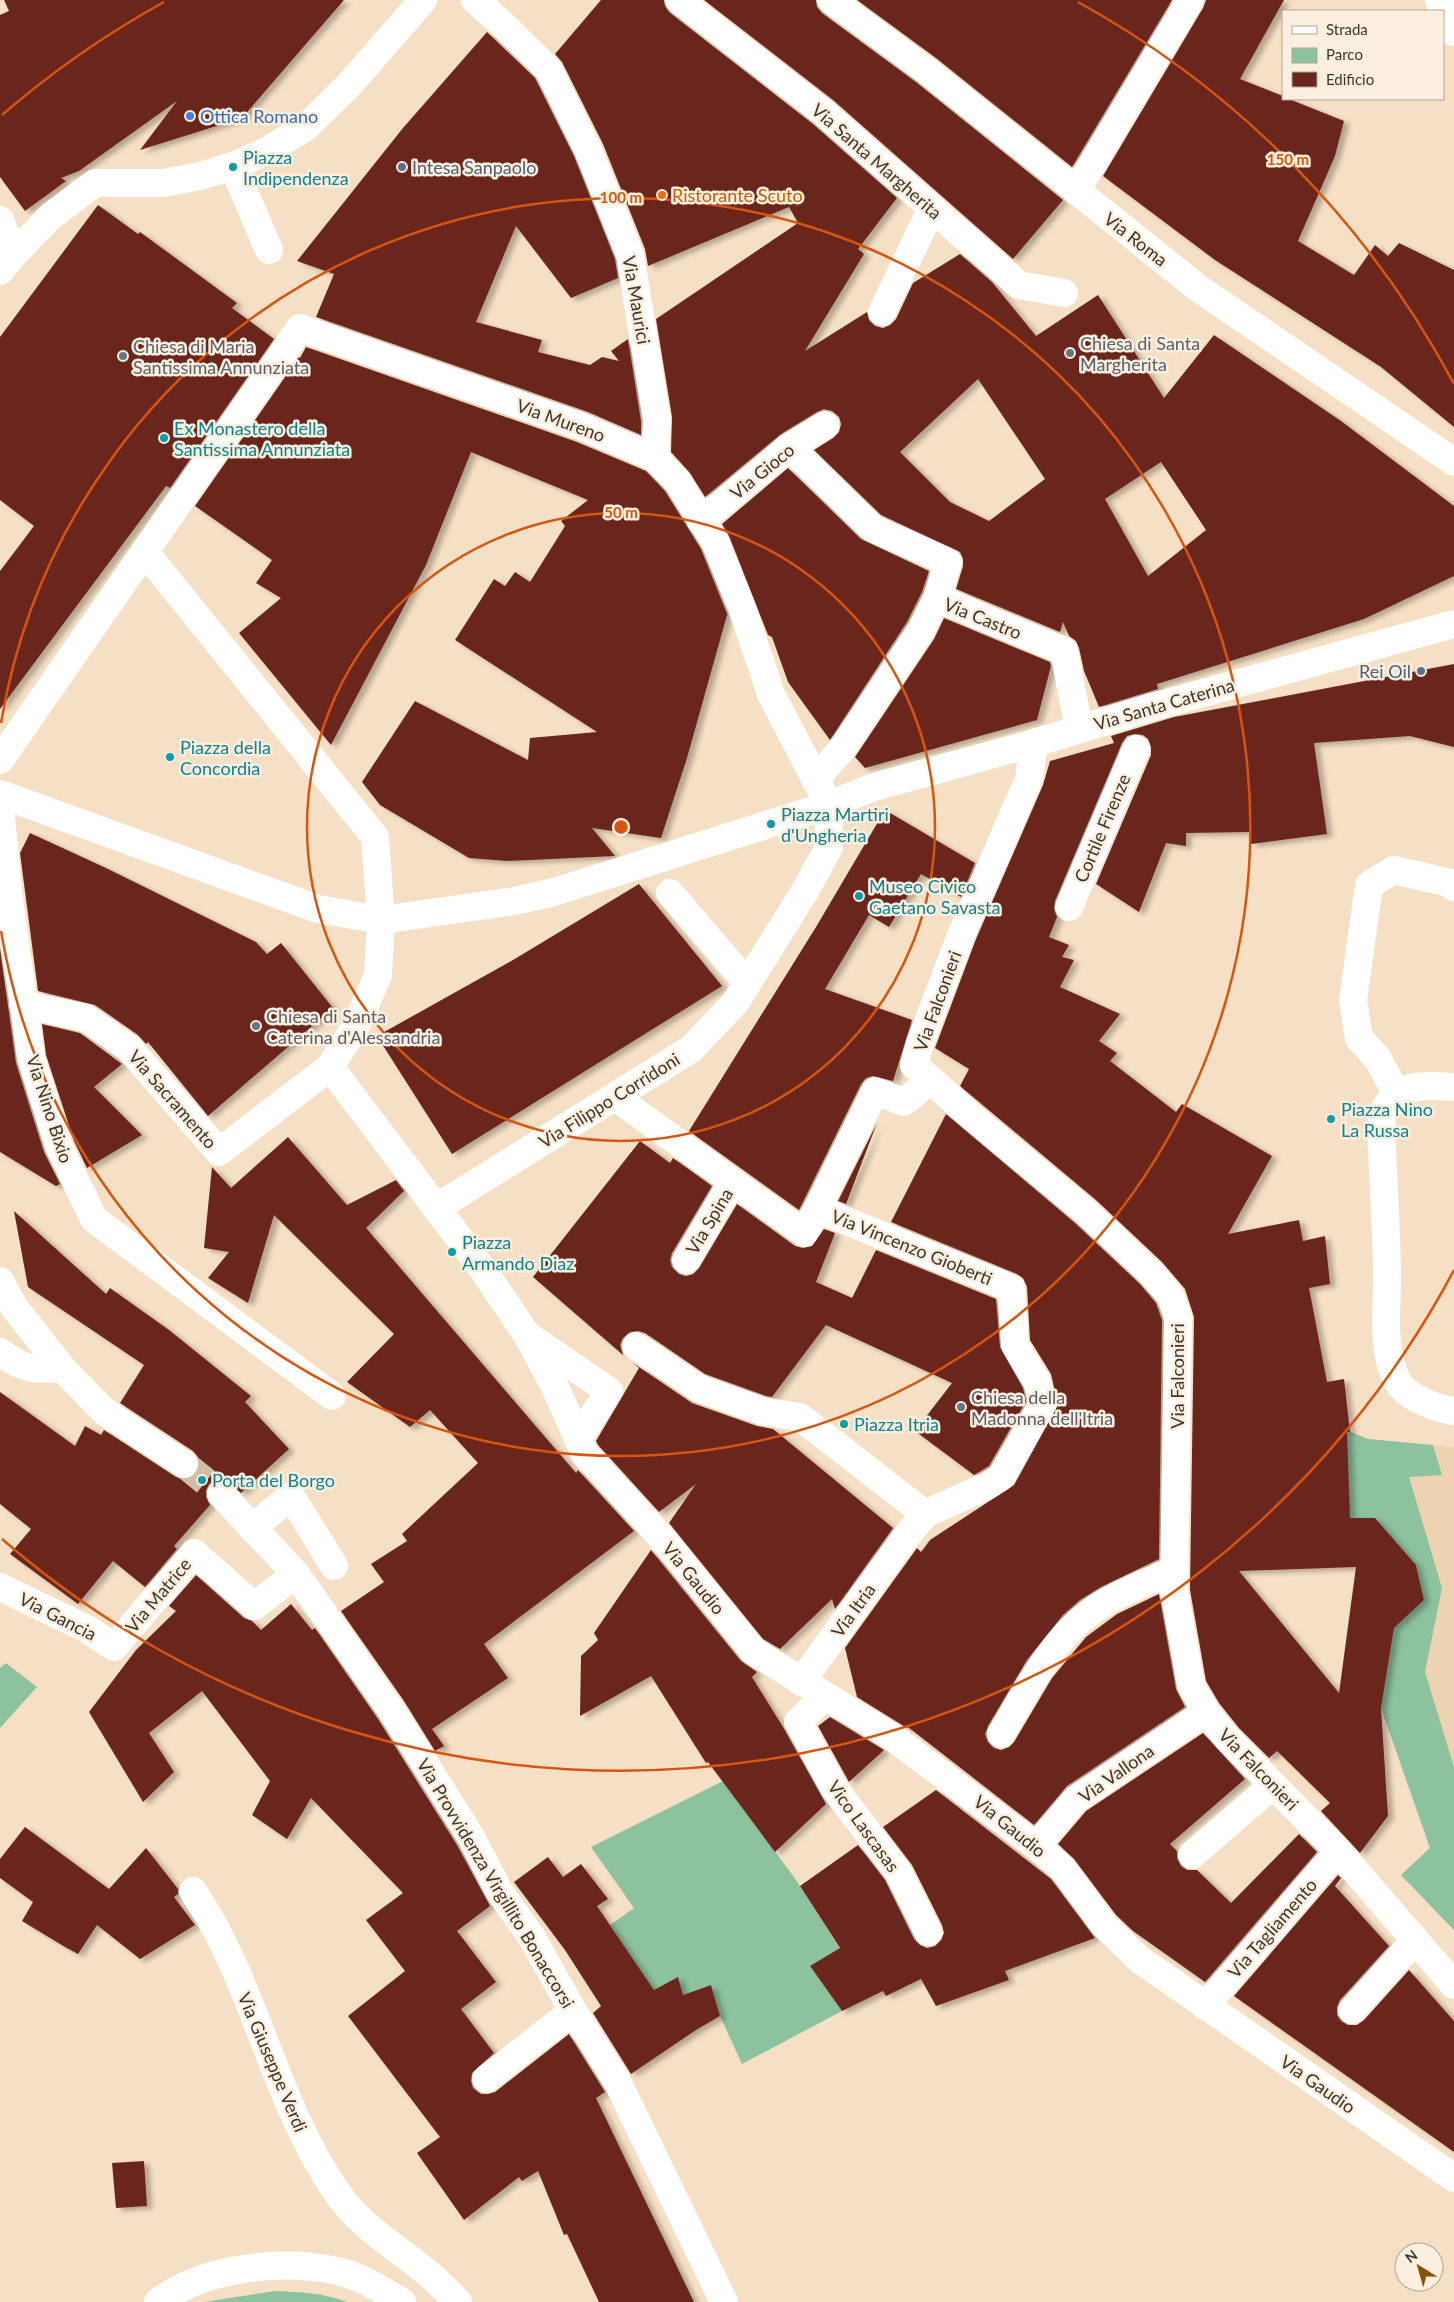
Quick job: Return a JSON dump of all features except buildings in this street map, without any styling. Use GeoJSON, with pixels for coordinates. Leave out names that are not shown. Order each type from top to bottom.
{"type":"FeatureCollection","features":[{"type":"Feature","properties":{"kind":"street"},"geometry":{"type":"LineString","coordinates":[[6,263],[51,216],[95,183],[163,183],[200,176],[233,166],[267,151],[306,127],[349,84],[423,0]]}},
{"type":"Feature","properties":{"kind":"street","name":"Via Maurici"},"geometry":{"type":"LineString","coordinates":[[474,0],[500,22],[548,69],[588,150],[630,255],[657,420],[655,458]]}},
{"type":"Feature","properties":{"kind":"street","name":"Via Roma"},"geometry":{"type":"LineString","coordinates":[[831,0],[926,70],[1198,288],[1454,462]]}},
{"type":"Feature","properties":{"kind":"street"},"geometry":{"type":"LineString","coordinates":[[1076,191],[1190,0]]}},
{"type":"Feature","properties":{"kind":"street","name":"Via Santa Margherita"},"geometry":{"type":"LineString","coordinates":[[687,6],[823,112],[1019,285],[1064,293]]}},
{"type":"Feature","properties":{"kind":"street"},"geometry":{"type":"LineString","coordinates":[[1444,11],[1454,32]]}},
{"type":"Feature","properties":{"kind":"street"},"geometry":{"type":"LineString","coordinates":[[233,166],[269,250]]}},
{"type":"Feature","properties":{"kind":"street"},"geometry":{"type":"LineString","coordinates":[[882,312],[932,208]]}},
{"type":"Feature","properties":{"kind":"street"},"geometry":{"type":"LineString","coordinates":[[0,220],[6,263]]}},
{"type":"Feature","properties":{"kind":"street","name":"Via Mureno"},"geometry":{"type":"LineString","coordinates":[[149,546],[300,328],[583,427],[655,458],[677,481],[715,542],[742,608],[771,694],[829,804]]}},
{"type":"Feature","properties":{"kind":"street","name":"Via Gioco"},"geometry":{"type":"LineString","coordinates":[[701,521],[789,447],[825,425]]}},
{"type":"Feature","properties":{"kind":"street","name":"Via Castro"},"geometry":{"type":"LineString","coordinates":[[789,447],[872,528],[948,562],[936,598],[1064,651],[1079,729]]}},
{"type":"Feature","properties":{"kind":"street"},"geometry":{"type":"LineString","coordinates":[[0,760],[149,546],[376,837],[381,920],[378,975],[357,1024],[330,1067]]}},
{"type":"Feature","properties":{"kind":"street"},"geometry":{"type":"LineString","coordinates":[[815,780],[842,749],[916,638],[936,598]]}},
{"type":"Feature","properties":{"kind":"street","name":"Via Santa Caterina"},"geometry":{"type":"LineString","coordinates":[[381,920],[515,901],[554,892],[829,804],[874,787],[1034,744],[1152,706],[1454,624]]}},
{"type":"Feature","properties":{"kind":"street","name":"Via Falconieri"},"geometry":{"type":"LineString","coordinates":[[1034,744],[1029,779],[962,933],[920,1043],[914,1065],[971,1116],[1085,1211],[1151,1273],[1170,1295],[1178,1318],[1174,1591],[1191,1686],[1206,1712],[1227,1738],[1338,1851],[1454,1985]]}},
{"type":"Feature","properties":{"kind":"street","name":"Cortile Firenze"},"geometry":{"type":"LineString","coordinates":[[1069,907],[1136,749]]}},
{"type":"Feature","properties":{"kind":"street","name":"Via Filippo Corridoni"},"geometry":{"type":"LineString","coordinates":[[436,1208],[691,1049],[741,993],[805,891],[829,847],[829,804]]}},
{"type":"Feature","properties":{"kind":"street"},"geometry":{"type":"LineString","coordinates":[[1,807],[318,909],[381,920]]}},
{"type":"Feature","properties":{"kind":"street","name":"Via Nino Bixio"},"geometry":{"type":"LineString","coordinates":[[1,807],[9,899],[31,1058],[58,1147],[94,1219],[332,1396]]}},
{"type":"Feature","properties":{"kind":"street"},"geometry":{"type":"LineString","coordinates":[[1397,1095],[1378,1059],[1359,1038],[1353,1000],[1368,885],[1394,870],[1450,883],[1454,887]]}},
{"type":"Feature","properties":{"kind":"street"},"geometry":{"type":"LineString","coordinates":[[670,893],[741,993]]}},
{"type":"Feature","properties":{"kind":"street","name":"Via Sacramento"},"geometry":{"type":"LineString","coordinates":[[23,1004],[86,1018],[130,1048],[219,1152],[330,1067]]}},
{"type":"Feature","properties":{"kind":"street","name":"Via Gaudio"},"geometry":{"type":"LineString","coordinates":[[330,1067],[482,1267],[528,1335],[554,1385],[582,1447],[661,1537],[753,1651],[894,1738],[1062,1868],[1104,1925],[1139,1959],[1454,2178]]}},
{"type":"Feature","properties":{"kind":"street"},"geometry":{"type":"LineString","coordinates":[[817,1209],[875,1091],[904,1102],[931,1080]]}},
{"type":"Feature","properties":{"kind":"street"},"geometry":{"type":"LineString","coordinates":[[1454,1087],[1420,1084],[1397,1095],[1385,1108],[1381,1127],[1387,1267],[1387,1348],[1398,1383],[1415,1398],[1442,1410],[1454,1411]]}},
{"type":"Feature","properties":{"kind":"street","name":"Via Vincenzo Gioberti"},"geometry":{"type":"LineString","coordinates":[[615,1097],[804,1232],[817,1209],[1011,1288],[1014,1345],[1037,1382],[1043,1403],[1001,1477],[987,1486],[925,1514]]}},
{"type":"Feature","properties":{"kind":"street","name":"Via Spina"},"geometry":{"type":"LineString","coordinates":[[686,1260],[732,1182]]}},
{"type":"Feature","properties":{"kind":"street"},"geometry":{"type":"LineString","coordinates":[[0,1281],[14,1307],[62,1368],[105,1412],[184,1464]]}},
{"type":"Feature","properties":{"kind":"street"},"geometry":{"type":"LineString","coordinates":[[528,1335],[609,1390],[582,1447]]}},
{"type":"Feature","properties":{"kind":"street"},"geometry":{"type":"LineString","coordinates":[[636,1346],[698,1388],[762,1411],[800,1417],[925,1514]]}},
{"type":"Feature","properties":{"kind":"street"},"geometry":{"type":"LineString","coordinates":[[0,1352],[14,1363],[34,1370],[62,1368]]}},
{"type":"Feature","properties":{"kind":"street","name":"Via Provvidenza Virgillito Bonaccorsi"},"geometry":{"type":"LineString","coordinates":[[221,1494],[296,1574],[396,1718],[471,1837],[499,1891],[531,1936],[573,2011],[618,2083],[724,2302]]}},
{"type":"Feature","properties":{"kind":"street"},"geometry":{"type":"LineString","coordinates":[[252,1528],[291,1496],[334,1566]]}},
{"type":"Feature","properties":{"kind":"street","name":"Via Itria"},"geometry":{"type":"LineString","coordinates":[[801,1682],[905,1538],[925,1514]]}},
{"type":"Feature","properties":{"kind":"street","name":"Via Matrice"},"geometry":{"type":"LineString","coordinates":[[114,1647],[194,1553],[254,1606],[296,1574]]}},
{"type":"Feature","properties":{"kind":"street"},"geometry":{"type":"LineString","coordinates":[[1001,1734],[1043,1664],[1065,1636],[1090,1613],[1175,1569]]}},
{"type":"Feature","properties":{"kind":"street","name":"Via Gancia"},"geometry":{"type":"LineString","coordinates":[[0,1587],[87,1629],[114,1647]]}},
{"type":"Feature","properties":{"kind":"street","name":"Vico Lascasas"},"geometry":{"type":"LineString","coordinates":[[825,1696],[798,1722],[834,1788],[898,1872],[928,1932]]}},
{"type":"Feature","properties":{"kind":"street","name":"Via Vallona"},"geometry":{"type":"LineString","coordinates":[[1036,1846],[1076,1799],[1206,1712]]}},
{"type":"Feature","properties":{"kind":"street"},"geometry":{"type":"LineString","coordinates":[[1192,1855],[1273,1785]]}},
{"type":"Feature","properties":{"kind":"street","name":"Via Tagliamento"},"geometry":{"type":"LineString","coordinates":[[1205,2006],[1338,1851]]}},
{"type":"Feature","properties":{"kind":"street","name":"Via Giuseppe Verdi"},"geometry":{"type":"LineString","coordinates":[[193,1891],[205,1909],[218,1935],[255,2015],[287,2102],[322,2170],[355,2216],[426,2272],[458,2302]]}},
{"type":"Feature","properties":{"kind":"street"},"geometry":{"type":"LineString","coordinates":[[1352,2010],[1415,1940]]}},
{"type":"Feature","properties":{"kind":"street"},"geometry":{"type":"LineString","coordinates":[[486,2079],[573,2011]]}},
{"type":"Feature","properties":{"kind":"street"},"geometry":{"type":"LineString","coordinates":[[158,2302],[193,2282],[229,2271],[269,2266],[308,2267],[338,2271],[373,2284],[402,2302]]}},
{"type":"Feature","properties":{"kind":"shaded area"},"geometry":{"type":"Polygon","coordinates":[[[1351,1432],[1368,1439],[1454,1447],[1454,1930],[1401,1875],[1430,1848],[1381,1708],[1394,1628],[1424,1600],[1416,1565],[1375,1518],[1323,1520],[1351,1432]]]}},
{"type":"Feature","properties":{"kind":"green space"},"geometry":{"type":"Polygon","coordinates":[[[1351,1432],[1368,1439],[1433,1445],[1442,1475],[1409,1477],[1442,1588],[1425,1672],[1454,1767],[1454,1930],[1401,1875],[1430,1848],[1381,1708],[1394,1628],[1424,1600],[1416,1565],[1375,1518],[1350,1518],[1313,1436],[1351,1432]]]}},
{"type":"Feature","properties":{"kind":"green space"},"geometry":{"type":"Polygon","coordinates":[[[6,1663],[37,1687],[0,1728],[0,1668],[6,1663]]]}},
{"type":"Feature","properties":{"kind":"green space"},"geometry":{"type":"Polygon","coordinates":[[[723,1781],[796,1880],[840,1949],[810,1966],[842,2011],[742,2064],[720,2016],[711,1985],[683,1995],[678,1978],[654,1990],[610,1925],[634,1908],[591,1847],[723,1781]]]}},
{"type":"Feature","properties":{"kind":"green space"},"geometry":{"type":"Polygon","coordinates":[[[276,2291],[321,2295],[347,2302],[204,2302],[276,2291]]]}},
{"type":"Feature","properties":{"kind":"tunnel"},"geometry":{"type":"LineString","coordinates":[[184,1464],[221,1494]]}},
{"type":"Feature","properties":{"kind":"place","name":"Ottica Romano"},"geometry":{"type":"Point","coordinates":[190,116]}},
{"type":"Feature","properties":{"kind":"place","name":"Piazza Indipendenza"},"geometry":{"type":"Point","coordinates":[233,167]}},
{"type":"Feature","properties":{"kind":"place","name":"Intesa Sanpaolo"},"geometry":{"type":"Point","coordinates":[402,167]}},
{"type":"Feature","properties":{"kind":"place","name":"Ristorante Scuto"},"geometry":{"type":"Point","coordinates":[662,195]}},
{"type":"Feature","properties":{"kind":"place","name":"Chiesa di Santa Margherita"},"geometry":{"type":"Point","coordinates":[1070,353]}},
{"type":"Feature","properties":{"kind":"place","name":"Chiesa di Maria Santissima Annunziata"},"geometry":{"type":"Point","coordinates":[123,356]}},
{"type":"Feature","properties":{"kind":"place","name":"Ex Monastero della Santissima Annunziata"},"geometry":{"type":"Point","coordinates":[164,438]}},
{"type":"Feature","properties":{"kind":"place","name":"Rei Oil"},"geometry":{"type":"Point","coordinates":[1421,671]}},
{"type":"Feature","properties":{"kind":"place","name":"Piazza della Concordia"},"geometry":{"type":"Point","coordinates":[170,757]}},
{"type":"Feature","properties":{"kind":"place","name":"Piazza Martiri d'Ungheria"},"geometry":{"type":"Point","coordinates":[771,824]}},
{"type":"Feature","properties":{"kind":"place","name":"Museo Civico Gaetano Savasta"},"geometry":{"type":"Point","coordinates":[859,896]}},
{"type":"Feature","properties":{"kind":"place","name":"Chiesa di Santa Caterina d'Alessandria"},"geometry":{"type":"Point","coordinates":[256,1026]}},
{"type":"Feature","properties":{"kind":"place","name":"Piazza Nino La Russa"},"geometry":{"type":"Point","coordinates":[1331,1119]}},
{"type":"Feature","properties":{"kind":"place","name":"Piazza Armando Diaz"},"geometry":{"type":"Point","coordinates":[452,1252]}},
{"type":"Feature","properties":{"kind":"place","name":"Chiesa della Madonna dell'Itria"},"geometry":{"type":"Point","coordinates":[961,1407]}},
{"type":"Feature","properties":{"kind":"place","name":"Piazza Itria"},"geometry":{"type":"Point","coordinates":[844,1424]}},
{"type":"Feature","properties":{"kind":"place","name":"Porta del Borgo"},"geometry":{"type":"Point","coordinates":[202,1480]}}]}
